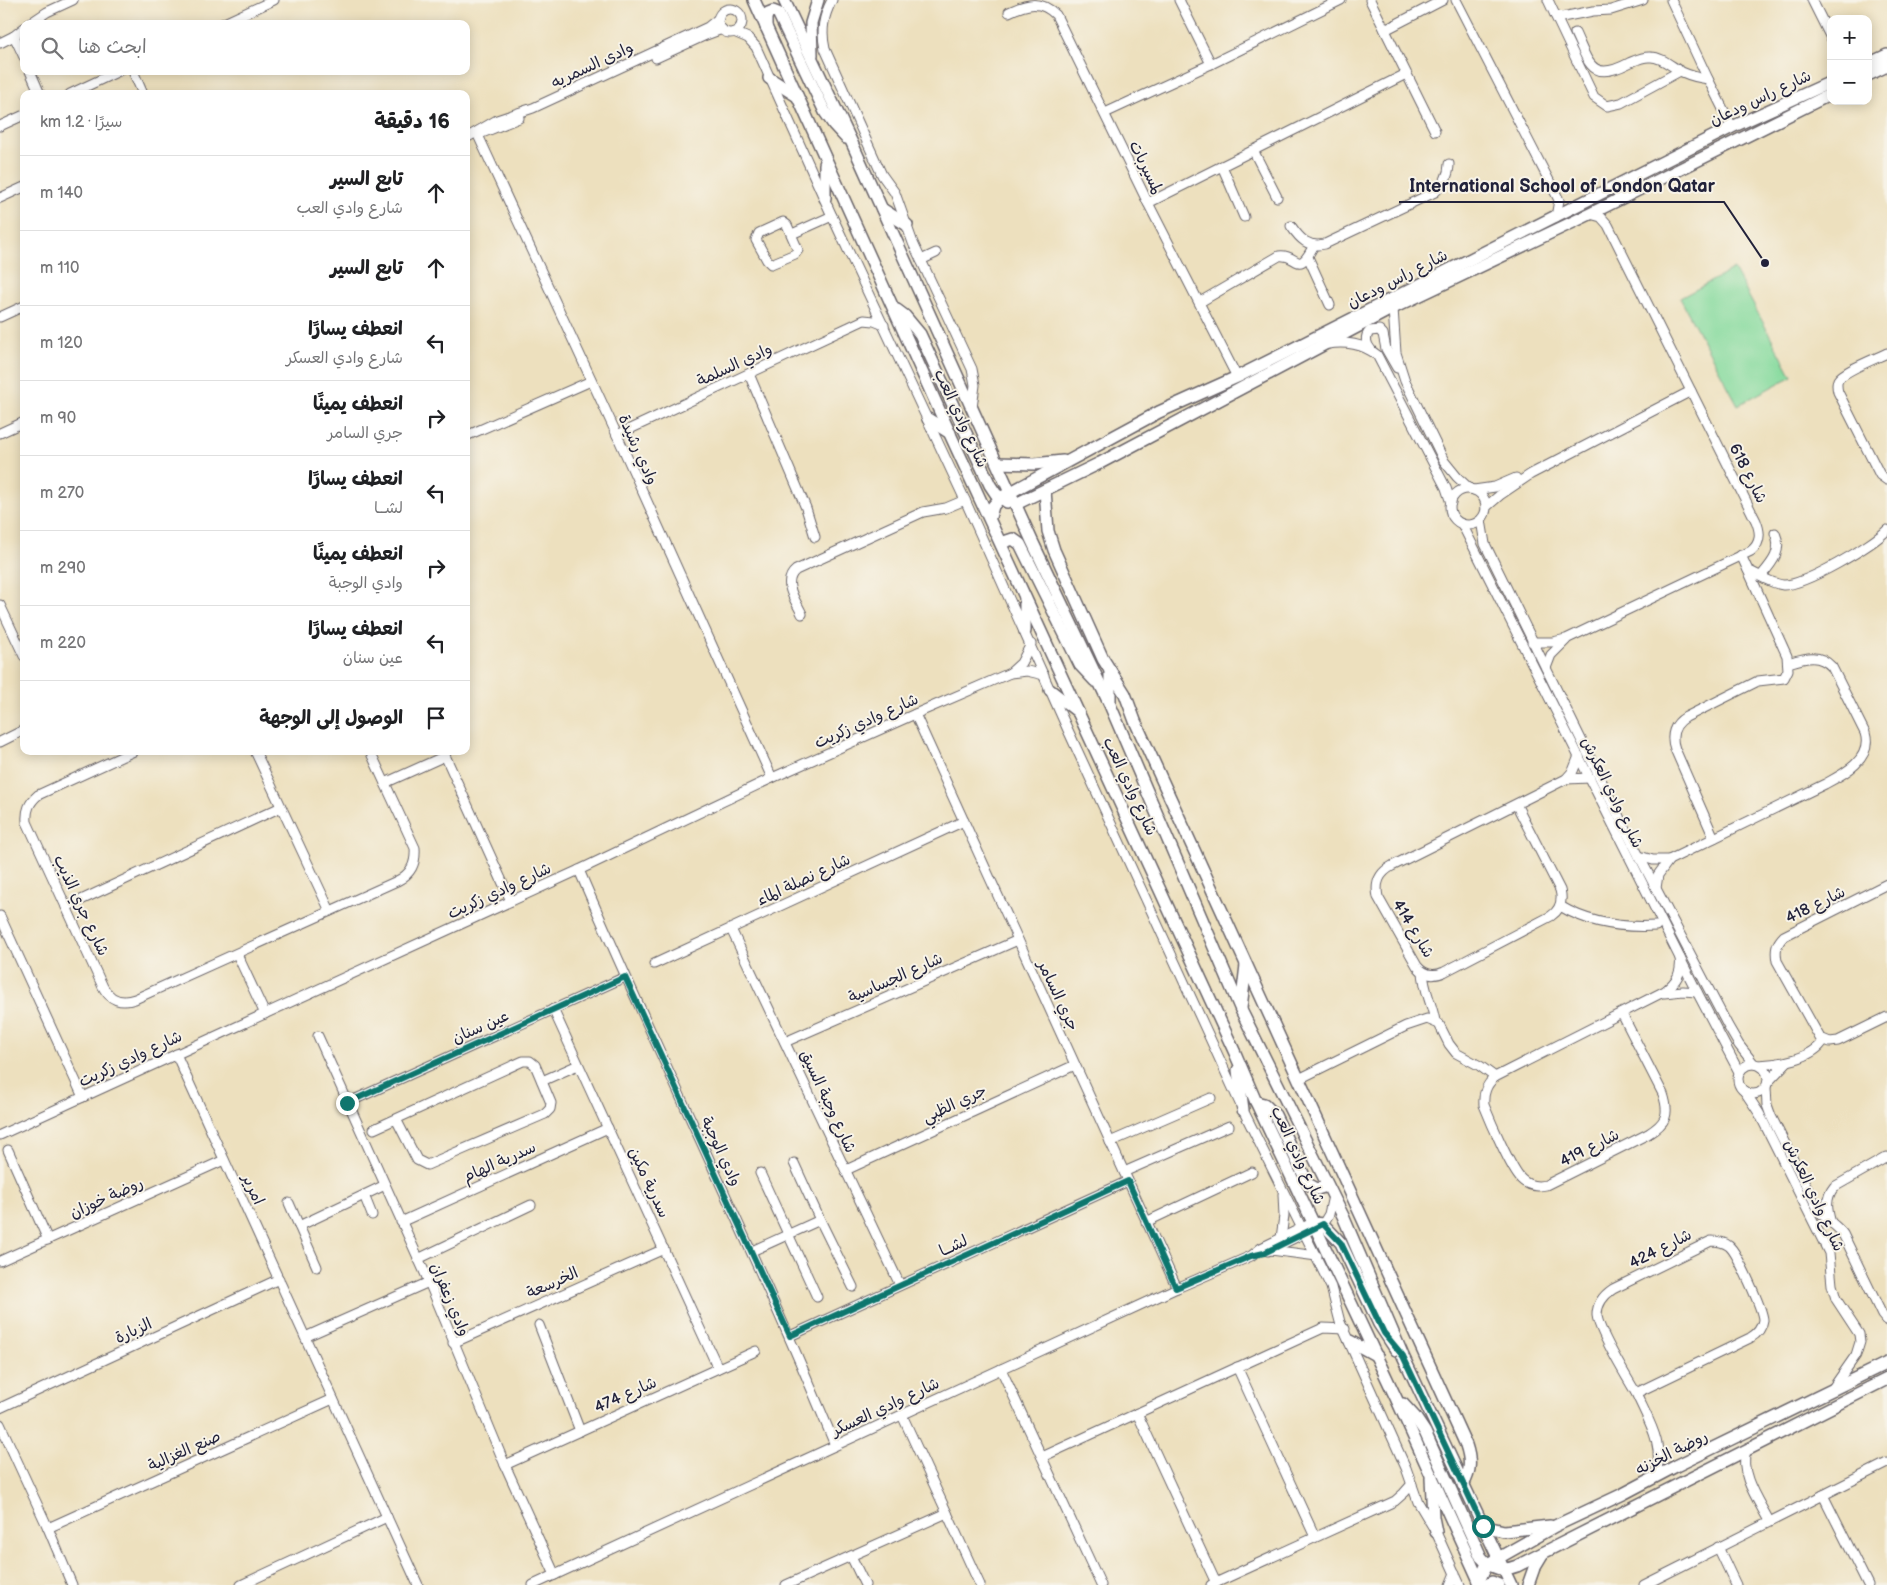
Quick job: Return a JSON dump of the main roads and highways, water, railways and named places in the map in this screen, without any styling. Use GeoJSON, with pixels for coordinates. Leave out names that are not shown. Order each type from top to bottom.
{"type":"FeatureCollection","features":[{"type":"Feature","properties":{"kind":"place","name":"International School of London Qatar"},"geometry":{"type":"Point","coordinates":[1765,263]}}]}
